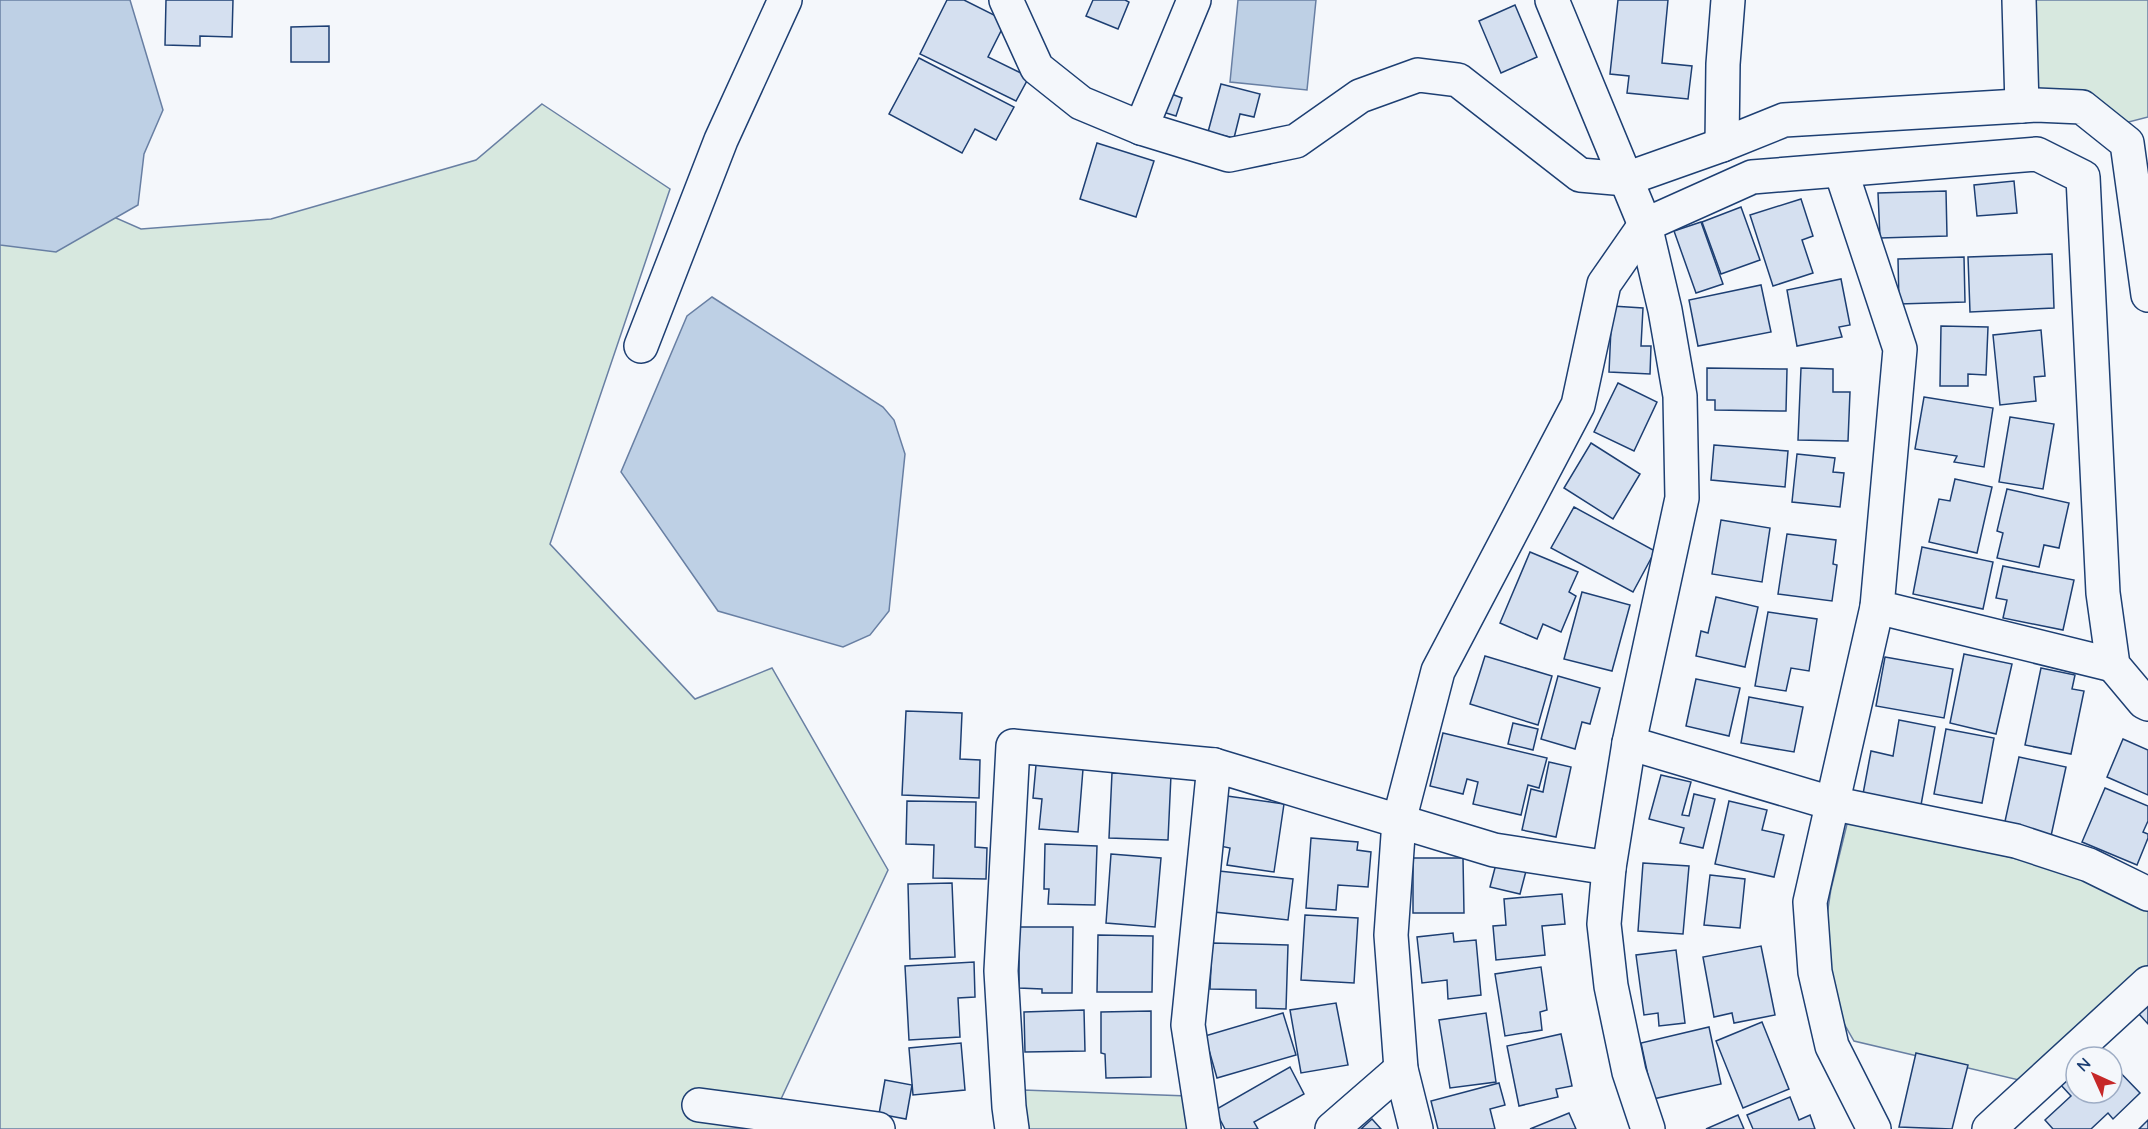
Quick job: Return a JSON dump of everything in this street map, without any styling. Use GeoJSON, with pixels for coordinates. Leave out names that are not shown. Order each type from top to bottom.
{"type":"FeatureCollection","features":[{"type":"Feature","properties":{"kind":"street"},"geometry":{"type":"LineString","coordinates":[[642,346],[721,140],[785,0]]}},
{"type":"Feature","properties":{"kind":"street"},"geometry":{"type":"LineString","coordinates":[[1006,0],[1037,68],[1081,103],[1141,128],[1229,155],[1296,141],[1360,96],[1418,75],[1458,80],[1580,175],[1626,179],[1784,120],[2022,106],[2082,107],[2127,143],[2148,295]]}},
{"type":"Feature","properties":{"kind":"street"},"geometry":{"type":"LineString","coordinates":[[1141,128],[1194,0]]}},
{"type":"Feature","properties":{"kind":"street"},"geometry":{"type":"LineString","coordinates":[[1552,0],[1644,225],[1665,310],[1680,396],[1682,498],[1629,743],[1604,924],[1611,986],[1629,1072],[1648,1129]]}},
{"type":"Feature","properties":{"kind":"street"},"geometry":{"type":"LineString","coordinates":[[1722,145],[1723,64],[1728,0]]}},
{"type":"Feature","properties":{"kind":"street"},"geometry":{"type":"LineString","coordinates":[[2019,0],[2022,106]]}},
{"type":"Feature","properties":{"kind":"street"},"geometry":{"type":"LineString","coordinates":[[1416,1129],[1401,1069],[1391,935],[1399,821],[1438,671],[1578,405],[1604,284],[1644,225],[1752,177],[2037,154],[2083,177],[2103,593],[2113,665],[2148,704]]}},
{"type":"Feature","properties":{"kind":"street"},"geometry":{"type":"LineString","coordinates":[[1841,171],[1900,349],[1877,607],[1810,902],[1815,972],[1832,1046],[1874,1129]]}},
{"type":"Feature","properties":{"kind":"street"},"geometry":{"type":"LineString","coordinates":[[1877,607],[2113,665]]}},
{"type":"Feature","properties":{"kind":"street"},"geometry":{"type":"LineString","coordinates":[[1629,743],[1831,803],[2016,841],[2089,865],[2148,894]]}},
{"type":"Feature","properties":{"kind":"street"},"geometry":{"type":"LineString","coordinates":[[1012,1129],[1001,971],[1013,746],[1214,765],[1494,850],[1610,868]]}},
{"type":"Feature","properties":{"kind":"street"},"geometry":{"type":"LineString","coordinates":[[1204,1129],[1188,1025],[1214,765]]}},
{"type":"Feature","properties":{"kind":"street"},"geometry":{"type":"LineString","coordinates":[[1989,1129],[2148,983]]}},
{"type":"Feature","properties":{"kind":"street"},"geometry":{"type":"LineString","coordinates":[[1332,1129],[1401,1069]]}},
{"type":"Feature","properties":{"kind":"street"},"geometry":{"type":"LineString","coordinates":[[699,1105],[776,1122],[878,1129]]}},
{"type":"Feature","properties":{"kind":"shaded area"},"geometry":{"type":"Polygon","coordinates":[[[2034,0],[2148,0],[2148,117],[2121,124],[2036,94],[2034,0]]]}},
{"type":"Feature","properties":{"kind":"shaded area"},"geometry":{"type":"Polygon","coordinates":[[[542,104],[670,189],[550,544],[695,699],[772,668],[888,870],[767,1129],[0,1129],[0,167],[141,229],[271,219],[476,160],[542,104]]]}},
{"type":"Feature","properties":{"kind":"shaded area"},"geometry":{"type":"Polygon","coordinates":[[[1848,820],[2063,871],[2148,908],[2148,965],[2023,1081],[1854,1041],[1839,1015],[1824,935],[1831,889],[1848,820]]]}},
{"type":"Feature","properties":{"kind":"shaded area"},"geometry":{"type":"Polygon","coordinates":[[[1023,1090],[1188,1096],[1194,1129],[1029,1129],[1023,1090]]]}},
{"type":"Feature","properties":{"kind":"water"},"geometry":{"type":"Polygon","coordinates":[[[0,0],[130,0],[163,110],[144,154],[138,205],[56,252],[0,245],[0,0]]]}},
{"type":"Feature","properties":{"kind":"water"},"geometry":{"type":"Polygon","coordinates":[[[1238,0],[1316,0],[1307,90],[1230,82],[1238,0]]]}},
{"type":"Feature","properties":{"kind":"water"},"geometry":{"type":"Polygon","coordinates":[[[712,297],[883,407],[894,420],[905,454],[889,611],[870,635],[843,647],[718,611],[621,472],[687,316],[712,297]]]}},
{"type":"Feature","properties":{"kind":"building"},"geometry":{"type":"Polygon","coordinates":[[[166,0],[233,0],[232,37],[200,36],[200,46],[165,45],[166,0]]]}},
{"type":"Feature","properties":{"kind":"building"},"geometry":{"type":"Polygon","coordinates":[[[947,0],[964,0],[1006,21],[988,57],[1029,77],[1016,101],[920,54],[947,0]]]}},
{"type":"Feature","properties":{"kind":"building"},"geometry":{"type":"Polygon","coordinates":[[[1093,0],[1129,2],[1118,29],[1086,16],[1093,0]]]}},
{"type":"Feature","properties":{"kind":"building"},"geometry":{"type":"Polygon","coordinates":[[[1618,0],[1668,0],[1662,63],[1692,66],[1688,99],[1627,93],[1629,76],[1610,74],[1618,0]]]}},
{"type":"Feature","properties":{"kind":"building"},"geometry":{"type":"Polygon","coordinates":[[[1515,5],[1537,57],[1501,73],[1479,21],[1515,5]]]}},
{"type":"Feature","properties":{"kind":"building"},"geometry":{"type":"Polygon","coordinates":[[[329,26],[329,62],[291,62],[291,27],[329,26]]]}},
{"type":"Feature","properties":{"kind":"building"},"geometry":{"type":"Polygon","coordinates":[[[919,58],[1014,107],[996,140],[975,129],[962,153],[889,114],[919,58]]]}},
{"type":"Feature","properties":{"kind":"building"},"geometry":{"type":"Polygon","coordinates":[[[1221,84],[1260,94],[1254,117],[1240,114],[1234,138],[1208,132],[1221,84]]]}},
{"type":"Feature","properties":{"kind":"building"},"geometry":{"type":"Polygon","coordinates":[[[1169,93],[1182,98],[1176,116],[1163,112],[1169,93]]]}},
{"type":"Feature","properties":{"kind":"building"},"geometry":{"type":"Polygon","coordinates":[[[1097,143],[1154,161],[1136,217],[1080,199],[1097,143]]]}},
{"type":"Feature","properties":{"kind":"building"},"geometry":{"type":"Polygon","coordinates":[[[2014,181],[2017,213],[1977,216],[1974,185],[2014,181]]]}},
{"type":"Feature","properties":{"kind":"building"},"geometry":{"type":"Polygon","coordinates":[[[1946,191],[1947,236],[1880,238],[1878,193],[1946,191]]]}},
{"type":"Feature","properties":{"kind":"building"},"geometry":{"type":"Polygon","coordinates":[[[1801,199],[1813,236],[1802,240],[1813,273],[1773,286],[1750,215],[1801,199]]]}},
{"type":"Feature","properties":{"kind":"building"},"geometry":{"type":"Polygon","coordinates":[[[1741,207],[1760,260],[1721,274],[1702,222],[1741,207]]]}},
{"type":"Feature","properties":{"kind":"building"},"geometry":{"type":"Polygon","coordinates":[[[1701,222],[1723,284],[1696,293],[1674,231],[1701,222]]]}},
{"type":"Feature","properties":{"kind":"building"},"geometry":{"type":"Polygon","coordinates":[[[2052,254],[2054,308],[1970,312],[1968,257],[2052,254]]]}},
{"type":"Feature","properties":{"kind":"building"},"geometry":{"type":"Polygon","coordinates":[[[1964,257],[1965,302],[1899,304],[1898,259],[1964,257]]]}},
{"type":"Feature","properties":{"kind":"building"},"geometry":{"type":"Polygon","coordinates":[[[1841,279],[1850,325],[1839,327],[1842,337],[1797,346],[1787,290],[1841,279]]]}},
{"type":"Feature","properties":{"kind":"building"},"geometry":{"type":"Polygon","coordinates":[[[1761,285],[1771,332],[1698,346],[1689,300],[1761,285]]]}},
{"type":"Feature","properties":{"kind":"building"},"geometry":{"type":"Polygon","coordinates":[[[1612,306],[1643,308],[1641,346],[1651,346],[1650,374],[1609,372],[1612,306]]]}},
{"type":"Feature","properties":{"kind":"building"},"geometry":{"type":"Polygon","coordinates":[[[1941,326],[1988,327],[1986,375],[1968,374],[1968,386],[1940,386],[1941,326]]]}},
{"type":"Feature","properties":{"kind":"building"},"geometry":{"type":"Polygon","coordinates":[[[2041,330],[2045,376],[2034,377],[2036,401],[2000,405],[1993,335],[2041,330]]]}},
{"type":"Feature","properties":{"kind":"building"},"geometry":{"type":"Polygon","coordinates":[[[1707,368],[1787,369],[1786,411],[1715,410],[1715,400],[1707,400],[1707,368]]]}},
{"type":"Feature","properties":{"kind":"building"},"geometry":{"type":"Polygon","coordinates":[[[1801,368],[1833,369],[1833,392],[1850,392],[1848,441],[1798,440],[1801,368]]]}},
{"type":"Feature","properties":{"kind":"building"},"geometry":{"type":"Polygon","coordinates":[[[1618,383],[1657,402],[1634,451],[1594,432],[1618,383]]]}},
{"type":"Feature","properties":{"kind":"building"},"geometry":{"type":"Polygon","coordinates":[[[1924,397],[1993,408],[1984,467],[1954,462],[1957,456],[1915,449],[1924,397]]]}},
{"type":"Feature","properties":{"kind":"building"},"geometry":{"type":"Polygon","coordinates":[[[2010,417],[2054,424],[2043,489],[1999,482],[2010,417]]]}},
{"type":"Feature","properties":{"kind":"building"},"geometry":{"type":"Polygon","coordinates":[[[1591,443],[1640,474],[1613,519],[1564,488],[1591,443]]]}},
{"type":"Feature","properties":{"kind":"building"},"geometry":{"type":"Polygon","coordinates":[[[1714,445],[1788,451],[1785,487],[1711,480],[1714,445]]]}},
{"type":"Feature","properties":{"kind":"building"},"geometry":{"type":"Polygon","coordinates":[[[1797,454],[1835,458],[1833,472],[1844,473],[1840,507],[1792,502],[1797,454]]]}},
{"type":"Feature","properties":{"kind":"building"},"geometry":{"type":"Polygon","coordinates":[[[1955,479],[1992,487],[1977,553],[1929,542],[1939,499],[1950,501],[1955,479]]]}},
{"type":"Feature","properties":{"kind":"building"},"geometry":{"type":"Polygon","coordinates":[[[2007,489],[2069,503],[2059,548],[2044,545],[2039,567],[1997,558],[2003,533],[1997,531],[2007,489]]]}},
{"type":"Feature","properties":{"kind":"building"},"geometry":{"type":"Polygon","coordinates":[[[1574,507],[1655,551],[1633,592],[1551,548],[1574,507]]]}},
{"type":"Feature","properties":{"kind":"building"},"geometry":{"type":"Polygon","coordinates":[[[1721,520],[1770,528],[1762,582],[1712,574],[1721,520]]]}},
{"type":"Feature","properties":{"kind":"building"},"geometry":{"type":"Polygon","coordinates":[[[1787,534],[1836,540],[1833,564],[1837,565],[1832,601],[1778,594],[1787,534]]]}},
{"type":"Feature","properties":{"kind":"building"},"geometry":{"type":"Polygon","coordinates":[[[1922,547],[1993,562],[1983,609],[1913,594],[1922,547]]]}},
{"type":"Feature","properties":{"kind":"building"},"geometry":{"type":"Polygon","coordinates":[[[1530,552],[1578,572],[1569,592],[1576,596],[1561,632],[1543,624],[1537,639],[1500,623],[1530,552]]]}},
{"type":"Feature","properties":{"kind":"building"},"geometry":{"type":"Polygon","coordinates":[[[2003,566],[2074,580],[2063,630],[2003,618],[2007,600],[1996,598],[2003,566]]]}},
{"type":"Feature","properties":{"kind":"building"},"geometry":{"type":"Polygon","coordinates":[[[1582,592],[1630,605],[1612,671],[1564,659],[1582,592]]]}},
{"type":"Feature","properties":{"kind":"building"},"geometry":{"type":"Polygon","coordinates":[[[1716,597],[1758,607],[1745,667],[1696,656],[1701,631],[1708,633],[1716,597]]]}},
{"type":"Feature","properties":{"kind":"building"},"geometry":{"type":"Polygon","coordinates":[[[1768,612],[1817,619],[1809,671],[1791,668],[1786,691],[1755,686],[1768,612]]]}},
{"type":"Feature","properties":{"kind":"building"},"geometry":{"type":"Polygon","coordinates":[[[1964,654],[2012,664],[1996,734],[1950,723],[1964,654]]]}},
{"type":"Feature","properties":{"kind":"building"},"geometry":{"type":"Polygon","coordinates":[[[1485,656],[1552,676],[1538,725],[1470,704],[1485,656]]]}},
{"type":"Feature","properties":{"kind":"building"},"geometry":{"type":"Polygon","coordinates":[[[1885,657],[1953,669],[1944,718],[1876,706],[1885,657]]]}},
{"type":"Feature","properties":{"kind":"building"},"geometry":{"type":"Polygon","coordinates":[[[2041,668],[2075,675],[2072,689],[2084,691],[2071,754],[2025,745],[2041,668]]]}},
{"type":"Feature","properties":{"kind":"building"},"geometry":{"type":"Polygon","coordinates":[[[1558,676],[1600,688],[1590,724],[1582,722],[1575,749],[1541,739],[1558,676]]]}},
{"type":"Feature","properties":{"kind":"building"},"geometry":{"type":"Polygon","coordinates":[[[1696,679],[1740,688],[1729,736],[1686,726],[1696,679]]]}},
{"type":"Feature","properties":{"kind":"building"},"geometry":{"type":"Polygon","coordinates":[[[1749,697],[1803,707],[1794,752],[1741,743],[1749,697]]]}},
{"type":"Feature","properties":{"kind":"building"},"geometry":{"type":"Polygon","coordinates":[[[906,711],[962,713],[960,759],[980,760],[979,798],[902,795],[906,711]]]}},
{"type":"Feature","properties":{"kind":"building"},"geometry":{"type":"Polygon","coordinates":[[[1899,720],[1935,727],[1921,805],[1863,794],[1871,751],[1893,756],[1899,720]]]}},
{"type":"Feature","properties":{"kind":"building"},"geometry":{"type":"Polygon","coordinates":[[[1513,723],[1538,729],[1533,750],[1508,744],[1513,723]]]}},
{"type":"Feature","properties":{"kind":"building"},"geometry":{"type":"Polygon","coordinates":[[[1946,729],[1994,738],[1982,803],[1934,794],[1946,729]]]}},
{"type":"Feature","properties":{"kind":"building"},"geometry":{"type":"Polygon","coordinates":[[[1443,733],[1547,758],[1539,788],[1528,785],[1521,815],[1473,804],[1478,782],[1467,779],[1463,794],[1430,786],[1443,733]]]}},
{"type":"Feature","properties":{"kind":"building"},"geometry":{"type":"Polygon","coordinates":[[[2123,739],[2148,750],[2148,795],[2107,777],[2123,739]]]}},
{"type":"Feature","properties":{"kind":"building"},"geometry":{"type":"Polygon","coordinates":[[[2019,757],[2066,767],[2051,836],[2004,826],[2019,757]]]}},
{"type":"Feature","properties":{"kind":"building"},"geometry":{"type":"Polygon","coordinates":[[[1549,762],[1571,767],[1556,837],[1522,830],[1531,789],[1543,792],[1549,762]]]}},
{"type":"Feature","properties":{"kind":"building"},"geometry":{"type":"Polygon","coordinates":[[[1036,765],[1083,769],[1078,832],[1039,829],[1042,799],[1033,798],[1036,765]]]}},
{"type":"Feature","properties":{"kind":"building"},"geometry":{"type":"Polygon","coordinates":[[[1112,773],[1171,775],[1168,840],[1109,838],[1112,773]]]}},
{"type":"Feature","properties":{"kind":"building"},"geometry":{"type":"Polygon","coordinates":[[[1661,775],[1691,782],[1682,815],[1689,816],[1694,794],[1715,799],[1703,848],[1680,843],[1684,828],[1649,819],[1661,775]]]}},
{"type":"Feature","properties":{"kind":"building"},"geometry":{"type":"Polygon","coordinates":[[[2105,788],[2148,806],[2148,821],[2143,832],[2148,834],[2148,838],[2137,865],[2082,842],[2105,788]]]}},
{"type":"Feature","properties":{"kind":"building"},"geometry":{"type":"Polygon","coordinates":[[[1227,796],[1284,804],[1274,872],[1227,865],[1230,848],[1220,846],[1227,796]]]}},
{"type":"Feature","properties":{"kind":"building"},"geometry":{"type":"Polygon","coordinates":[[[907,801],[976,802],[975,847],[987,848],[986,879],[933,878],[934,845],[906,844],[907,801]]]}},
{"type":"Feature","properties":{"kind":"building"},"geometry":{"type":"Polygon","coordinates":[[[1729,801],[1767,810],[1762,830],[1784,835],[1774,877],[1715,864],[1729,801]]]}},
{"type":"Feature","properties":{"kind":"building"},"geometry":{"type":"Polygon","coordinates":[[[1311,838],[1358,842],[1357,850],[1371,852],[1368,887],[1338,885],[1336,910],[1306,908],[1311,838]]]}},
{"type":"Feature","properties":{"kind":"building"},"geometry":{"type":"Polygon","coordinates":[[[1045,844],[1097,846],[1095,905],[1048,904],[1049,889],[1044,889],[1045,844]]]}},
{"type":"Feature","properties":{"kind":"building"},"geometry":{"type":"Polygon","coordinates":[[[1111,854],[1161,858],[1155,927],[1106,923],[1111,854]]]}},
{"type":"Feature","properties":{"kind":"building"},"geometry":{"type":"Polygon","coordinates":[[[1413,858],[1463,858],[1464,913],[1413,913],[1413,858]]]}},
{"type":"Feature","properties":{"kind":"building"},"geometry":{"type":"Polygon","coordinates":[[[1643,863],[1689,866],[1683,934],[1638,931],[1643,863]]]}},
{"type":"Feature","properties":{"kind":"building"},"geometry":{"type":"Polygon","coordinates":[[[1496,864],[1526,871],[1520,894],[1490,887],[1496,864]]]}},
{"type":"Feature","properties":{"kind":"building"},"geometry":{"type":"Polygon","coordinates":[[[1219,871],[1293,879],[1288,920],[1214,912],[1219,871]]]}},
{"type":"Feature","properties":{"kind":"building"},"geometry":{"type":"Polygon","coordinates":[[[1710,875],[1745,879],[1740,928],[1704,925],[1710,875]]]}},
{"type":"Feature","properties":{"kind":"building"},"geometry":{"type":"Polygon","coordinates":[[[952,883],[955,957],[910,959],[908,884],[952,883]]]}},
{"type":"Feature","properties":{"kind":"building"},"geometry":{"type":"Polygon","coordinates":[[[1562,894],[1565,924],[1542,926],[1545,955],[1496,960],[1493,926],[1506,925],[1504,899],[1562,894]]]}},
{"type":"Feature","properties":{"kind":"building"},"geometry":{"type":"Polygon","coordinates":[[[1305,915],[1358,918],[1354,983],[1301,980],[1305,915]]]}},
{"type":"Feature","properties":{"kind":"building"},"geometry":{"type":"Polygon","coordinates":[[[1019,927],[1073,927],[1072,993],[1042,993],[1042,989],[1019,988],[1019,927]]]}},
{"type":"Feature","properties":{"kind":"building"},"geometry":{"type":"Polygon","coordinates":[[[1453,933],[1454,942],[1476,940],[1481,995],[1448,999],[1447,980],[1422,983],[1417,937],[1453,933]]]}},
{"type":"Feature","properties":{"kind":"building"},"geometry":{"type":"Polygon","coordinates":[[[1098,935],[1153,936],[1152,992],[1097,992],[1098,935]]]}},
{"type":"Feature","properties":{"kind":"building"},"geometry":{"type":"Polygon","coordinates":[[[1212,943],[1288,945],[1286,1009],[1256,1008],[1256,990],[1210,989],[1212,943]]]}},
{"type":"Feature","properties":{"kind":"building"},"geometry":{"type":"Polygon","coordinates":[[[1761,946],[1775,1015],[1734,1023],[1732,1013],[1714,1017],[1703,957],[1761,946]]]}},
{"type":"Feature","properties":{"kind":"building"},"geometry":{"type":"Polygon","coordinates":[[[1676,950],[1685,1023],[1659,1026],[1658,1013],[1644,1015],[1636,955],[1676,950]]]}},
{"type":"Feature","properties":{"kind":"building"},"geometry":{"type":"Polygon","coordinates":[[[974,962],[975,997],[958,998],[960,1037],[909,1040],[905,966],[974,962]]]}},
{"type":"Feature","properties":{"kind":"building"},"geometry":{"type":"Polygon","coordinates":[[[1541,967],[1547,1010],[1540,1012],[1542,1030],[1505,1036],[1495,974],[1541,967]]]}},
{"type":"Feature","properties":{"kind":"building"},"geometry":{"type":"Polygon","coordinates":[[[1336,1003],[1348,1065],[1301,1073],[1290,1010],[1336,1003]]]}},
{"type":"Feature","properties":{"kind":"building"},"geometry":{"type":"Polygon","coordinates":[[[2148,1005],[2148,1024],[2139,1014],[2148,1005]]]}},
{"type":"Feature","properties":{"kind":"building"},"geometry":{"type":"Polygon","coordinates":[[[1084,1010],[1085,1051],[1025,1052],[1024,1012],[1084,1010]]]}},
{"type":"Feature","properties":{"kind":"building"},"geometry":{"type":"Polygon","coordinates":[[[1151,1011],[1151,1077],[1106,1078],[1105,1054],[1101,1053],[1101,1012],[1151,1011]]]}},
{"type":"Feature","properties":{"kind":"building"},"geometry":{"type":"Polygon","coordinates":[[[1283,1013],[1296,1055],[1217,1078],[1205,1036],[1283,1013]]]}},
{"type":"Feature","properties":{"kind":"building"},"geometry":{"type":"Polygon","coordinates":[[[1486,1013],[1496,1082],[1450,1088],[1439,1020],[1486,1013]]]}},
{"type":"Feature","properties":{"kind":"building"},"geometry":{"type":"Polygon","coordinates":[[[1762,1022],[1789,1089],[1743,1108],[1716,1041],[1762,1022]]]}},
{"type":"Feature","properties":{"kind":"building"},"geometry":{"type":"Polygon","coordinates":[[[1709,1027],[1721,1084],[1653,1099],[1641,1043],[1709,1027]]]}},
{"type":"Feature","properties":{"kind":"building"},"geometry":{"type":"Polygon","coordinates":[[[1561,1034],[1572,1086],[1556,1089],[1558,1097],[1519,1106],[1507,1046],[1561,1034]]]}},
{"type":"Feature","properties":{"kind":"building"},"geometry":{"type":"Polygon","coordinates":[[[961,1043],[965,1090],[913,1095],[909,1048],[961,1043]]]}},
{"type":"Feature","properties":{"kind":"building"},"geometry":{"type":"Polygon","coordinates":[[[1916,1053],[1968,1065],[1952,1129],[1899,1127],[1916,1053]]]}},
{"type":"Feature","properties":{"kind":"building"},"geometry":{"type":"Polygon","coordinates":[[[1290,1067],[1304,1094],[1254,1122],[1258,1129],[1225,1129],[1215,1110],[1290,1067]]]}},
{"type":"Feature","properties":{"kind":"building"},"geometry":{"type":"Polygon","coordinates":[[[2124,1076],[2140,1093],[2113,1119],[2108,1113],[2091,1129],[2053,1129],[2045,1120],[2064,1102],[2064,1105],[2124,1105],[2124,1076]]]}},
{"type":"Feature","properties":{"kind":"building"},"geometry":{"type":"Polygon","coordinates":[[[885,1080],[912,1085],[906,1119],[879,1114],[885,1080]]]}},
{"type":"Feature","properties":{"kind":"building"},"geometry":{"type":"Polygon","coordinates":[[[1499,1083],[1505,1105],[1490,1109],[1495,1129],[1438,1129],[1431,1101],[1499,1083]]]}},
{"type":"Feature","properties":{"kind":"building"},"geometry":{"type":"Polygon","coordinates":[[[1790,1097],[1799,1120],[1810,1115],[1815,1129],[1753,1129],[1747,1115],[1790,1097]]]}},
{"type":"Feature","properties":{"kind":"building"},"geometry":{"type":"Polygon","coordinates":[[[1569,1113],[1576,1129],[1530,1129],[1569,1113]]]}},
{"type":"Feature","properties":{"kind":"building"},"geometry":{"type":"Polygon","coordinates":[[[1738,1115],[1744,1129],[1706,1129],[1738,1115]]]}},
{"type":"Feature","properties":{"kind":"building"},"geometry":{"type":"Polygon","coordinates":[[[1372,1119],[1381,1129],[1361,1129],[1372,1119]]]}},
{"type":"Feature","properties":{"kind":"building"},"geometry":{"type":"Polygon","coordinates":[[[2148,1120],[2148,1129],[2139,1129],[2148,1120]]]}}]}
